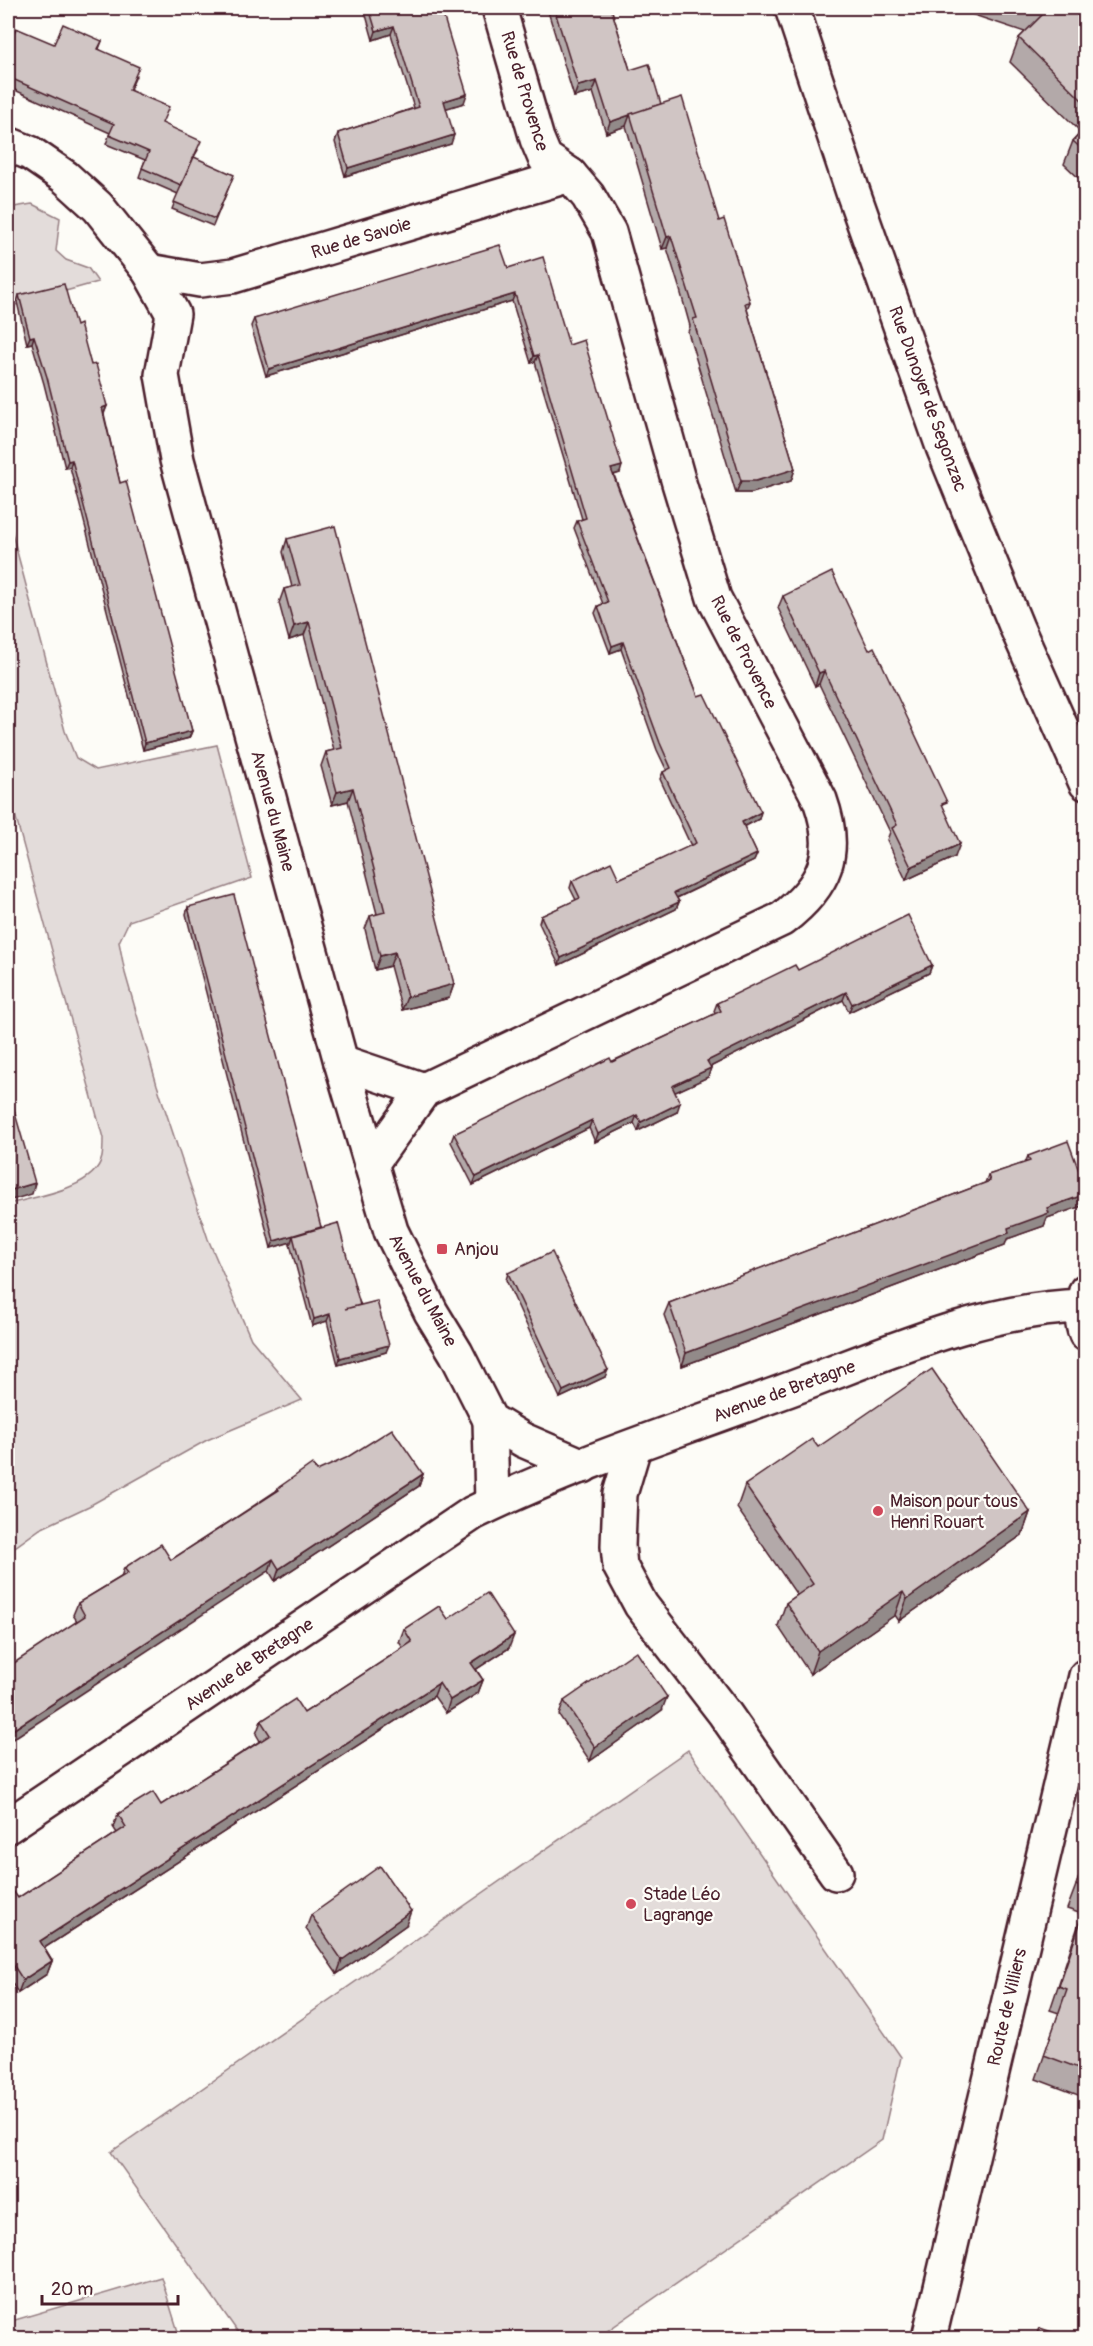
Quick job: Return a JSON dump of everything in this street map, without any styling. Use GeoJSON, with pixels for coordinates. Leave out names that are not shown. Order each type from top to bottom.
{"type":"FeatureCollection","features":[{"type":"Feature","properties":{"kind":"street","name":"Rue de Provence"},"geometry":{"type":"LineString","coordinates":[[371,1164],[424,1090],[782,919],[800,905],[813,890],[824,869],[829,850],[830,833],[820,800],[714,598],[679,483],[609,232],[588,196],[570,174],[545,158],[537,139],[499,8]]}},
{"type":"Feature","properties":{"kind":"street","name":"Rue Dunoyer de Segonzac"},"geometry":{"type":"LineString","coordinates":[[792,8],[853,192],[943,447],[1017,628],[1086,783]]}},
{"type":"Feature","properties":{"kind":"street","name":"Avenue du Maine"},"geometry":{"type":"LineString","coordinates":[[8,144],[30,153],[65,177],[98,207],[149,271],[173,314],[162,375],[177,460],[341,1062],[399,1251],[490,1420]]}},
{"type":"Feature","properties":{"kind":"street","name":"Rue de Savoie"},"geometry":{"type":"LineString","coordinates":[[149,271],[200,280],[233,276],[570,174]]}},
{"type":"Feature","properties":{"kind":"street"},"geometry":{"type":"LineString","coordinates":[[341,1062],[424,1090]]}},
{"type":"Feature","properties":{"kind":"street","name":"Avenue de Bretagne"},"geometry":{"type":"LineString","coordinates":[[8,1826],[473,1513],[492,1503],[583,1466],[975,1322],[1056,1306],[1084,1310]]}},
{"type":"Feature","properties":{"kind":"street"},"geometry":{"type":"LineString","coordinates":[[490,1420],[523,1440],[583,1466]]}},
{"type":"Feature","properties":{"kind":"street"},"geometry":{"type":"LineString","coordinates":[[490,1420],[492,1503]]}},
{"type":"Feature","properties":{"kind":"street"},"geometry":{"type":"LineString","coordinates":[[634,1447],[620,1494],[618,1546],[620,1566],[641,1605],[725,1714],[836,1873]]}},
{"type":"Feature","properties":{"kind":"street","name":"Route de Villiers"},"geometry":{"type":"LineString","coordinates":[[929,2338],[1086,1676]]}},
{"type":"Feature","properties":{"kind":"shaded area"},"geometry":{"type":"Polygon","coordinates":[[[32,204],[60,218],[56,251],[66,260],[88,268],[98,282],[8,307],[8,208],[32,204]]]}},
{"type":"Feature","properties":{"kind":"shaded area"},"geometry":{"type":"Polygon","coordinates":[[[8,518],[65,731],[76,758],[96,770],[217,745],[252,878],[129,921],[119,942],[125,973],[157,1085],[208,1239],[251,1339],[302,1400],[207,1440],[89,1506],[40,1529],[8,1552],[8,1204],[62,1190],[88,1177],[97,1168],[102,1157],[103,1138],[8,789],[8,518]]]}},
{"type":"Feature","properties":{"kind":"shaded area","name":"Stade Léo Lagrange"},"geometry":{"type":"Polygon","coordinates":[[[688,1750],[901,2057],[882,2140],[597,2338],[242,2338],[111,2152],[688,1750]]]}},
{"type":"Feature","properties":{"kind":"shaded area"},"geometry":{"type":"Polygon","coordinates":[[[161,2277],[180,2338],[8,2338],[8,2322],[161,2277]]]}},
{"type":"Feature","properties":{"kind":"building"},"geometry":{"type":"Polygon","coordinates":[[[369,8],[441,8],[467,94],[444,101],[454,135],[348,168],[338,133],[419,107],[394,26],[376,31],[369,8]]]}},
{"type":"Feature","properties":{"kind":"building"},"geometry":{"type":"Polygon","coordinates":[[[554,8],[611,8],[630,70],[649,64],[661,104],[610,122],[597,81],[578,86],[554,8]]]}},
{"type":"Feature","properties":{"kind":"building"},"geometry":{"type":"Polygon","coordinates":[[[1032,8],[1086,8],[1086,104],[1019,38],[1045,12],[1032,8]]]}},
{"type":"Feature","properties":{"kind":"building"},"geometry":{"type":"Polygon","coordinates":[[[63,24],[102,41],[98,49],[139,67],[129,90],[169,107],[162,123],[201,141],[181,185],[142,168],[149,152],[109,135],[114,124],[8,77],[8,47],[16,28],[54,44],[63,24]]]}},
{"type":"Feature","properties":{"kind":"building"},"geometry":{"type":"Polygon","coordinates":[[[682,97],[719,221],[724,219],[750,302],[745,303],[795,469],[756,481],[741,481],[693,319],[697,318],[671,236],[667,237],[630,114],[682,97]]]}},
{"type":"Feature","properties":{"kind":"building"},"geometry":{"type":"Polygon","coordinates":[[[1086,128],[1086,153],[1073,141],[1086,128]]]}},
{"type":"Feature","properties":{"kind":"building"},"geometry":{"type":"Polygon","coordinates":[[[194,157],[234,175],[215,219],[174,202],[194,157]]]}},
{"type":"Feature","properties":{"kind":"building"},"geometry":{"type":"Polygon","coordinates":[[[500,245],[508,268],[543,257],[569,345],[584,340],[622,466],[611,469],[698,696],[704,694],[761,812],[742,822],[757,854],[674,893],[679,902],[561,958],[541,916],[580,898],[572,881],[611,862],[619,879],[696,843],[663,772],[671,768],[623,642],[612,646],[598,606],[608,602],[577,521],[586,518],[538,355],[534,356],[515,294],[269,369],[254,319],[500,245]]]}},
{"type":"Feature","properties":{"kind":"building"},"geometry":{"type":"Polygon","coordinates":[[[64,284],[76,326],[80,324],[91,365],[96,364],[107,406],[102,408],[120,483],[126,481],[192,731],[145,743],[72,460],[68,461],[47,377],[34,336],[30,337],[19,295],[64,284]]]}},
{"type":"Feature","properties":{"kind":"building"},"geometry":{"type":"Polygon","coordinates":[[[335,526],[454,984],[407,997],[395,952],[380,956],[370,916],[385,912],[353,788],[337,792],[326,752],[342,748],[309,622],[294,626],[284,589],[300,585],[287,539],[335,526]]]}},
{"type":"Feature","properties":{"kind":"building"},"geometry":{"type":"Polygon","coordinates":[[[832,572],[869,650],[874,647],[947,802],[942,804],[960,844],[911,867],[892,828],[897,825],[824,671],[819,673],[783,596],[832,572]]]}},
{"type":"Feature","properties":{"kind":"building"},"geometry":{"type":"Polygon","coordinates":[[[234,895],[321,1227],[274,1241],[188,907],[234,895]]]}},
{"type":"Feature","properties":{"kind":"building"},"geometry":{"type":"Polygon","coordinates":[[[908,915],[932,965],[852,1004],[846,992],[707,1061],[711,1068],[672,1086],[680,1103],[641,1122],[637,1115],[598,1134],[592,1120],[476,1177],[454,1134],[610,1058],[612,1062],[721,1011],[717,1003],[795,965],[798,970],[908,915]]]}},
{"type":"Feature","properties":{"kind":"building"},"geometry":{"type":"Polygon","coordinates":[[[8,1089],[35,1183],[8,1191],[8,1089]]]}},
{"type":"Feature","properties":{"kind":"building"},"geometry":{"type":"Polygon","coordinates":[[[1068,1141],[1086,1194],[1047,1208],[1049,1213],[1008,1228],[1009,1233],[686,1353],[669,1303],[990,1181],[988,1175],[1030,1161],[1028,1156],[1068,1141]]]}},
{"type":"Feature","properties":{"kind":"building"},"geometry":{"type":"Polygon","coordinates":[[[338,1223],[360,1305],[345,1309],[377,1301],[389,1345],[340,1358],[330,1314],[314,1319],[293,1236],[338,1223]]]}},
{"type":"Feature","properties":{"kind":"building"},"geometry":{"type":"Polygon","coordinates":[[[552,1252],[608,1370],[563,1391],[508,1273],[552,1252]]]}},
{"type":"Feature","properties":{"kind":"building"},"geometry":{"type":"Polygon","coordinates":[[[932,1369],[1030,1512],[907,1599],[903,1592],[818,1651],[786,1603],[813,1584],[745,1485],[812,1439],[818,1447],[932,1369]]]}},
{"type":"Feature","properties":{"kind":"building"},"geometry":{"type":"Polygon","coordinates":[[[392,1429],[423,1474],[279,1569],[273,1559],[8,1733],[8,1667],[85,1616],[78,1603],[128,1573],[124,1568],[161,1544],[171,1560],[279,1490],[278,1488],[312,1464],[317,1471],[346,1458],[392,1429]]]}},
{"type":"Feature","properties":{"kind":"building"},"geometry":{"type":"Polygon","coordinates":[[[487,1593],[514,1635],[471,1663],[483,1680],[450,1700],[439,1683],[40,1941],[52,1961],[23,1980],[10,1960],[8,1962],[9,1885],[18,1898],[126,1827],[118,1814],[135,1803],[153,1792],[161,1805],[270,1735],[261,1721],[295,1699],[304,1713],[412,1642],[404,1629],[439,1606],[448,1619],[487,1593]]]}},
{"type":"Feature","properties":{"kind":"building"},"geometry":{"type":"Polygon","coordinates":[[[636,1651],[667,1697],[595,1747],[564,1701],[636,1651]]]}},
{"type":"Feature","properties":{"kind":"building"},"geometry":{"type":"Polygon","coordinates":[[[1086,1859],[1086,1889],[1076,1885],[1086,1859]]]}},
{"type":"Feature","properties":{"kind":"building"},"geometry":{"type":"Polygon","coordinates":[[[380,1866],[411,1911],[342,1960],[311,1915],[380,1866]]]}},
{"type":"Feature","properties":{"kind":"building"},"geometry":{"type":"Polygon","coordinates":[[[1086,1906],[1086,2071],[1044,2055],[1067,1989],[1059,1986],[1086,1906]]]}},
{"type":"Feature","properties":{"kind":"building"},"geometry":{"type":"Polygon","coordinates":[[[1040,2328],[1069,2338],[1036,2338],[1040,2328]]]}},
{"type":"Feature","properties":{"kind":"place","name":"Anjou"},"geometry":{"type":"Point","coordinates":[442,1249]}},
{"type":"Feature","properties":{"kind":"place","name":"Maison pour tous Henri Rouart"},"geometry":{"type":"Point","coordinates":[878,1511]}},
{"type":"Feature","properties":{"kind":"place","name":"Stade Léo Lagrange"},"geometry":{"type":"Point","coordinates":[631,1904]}}]}
